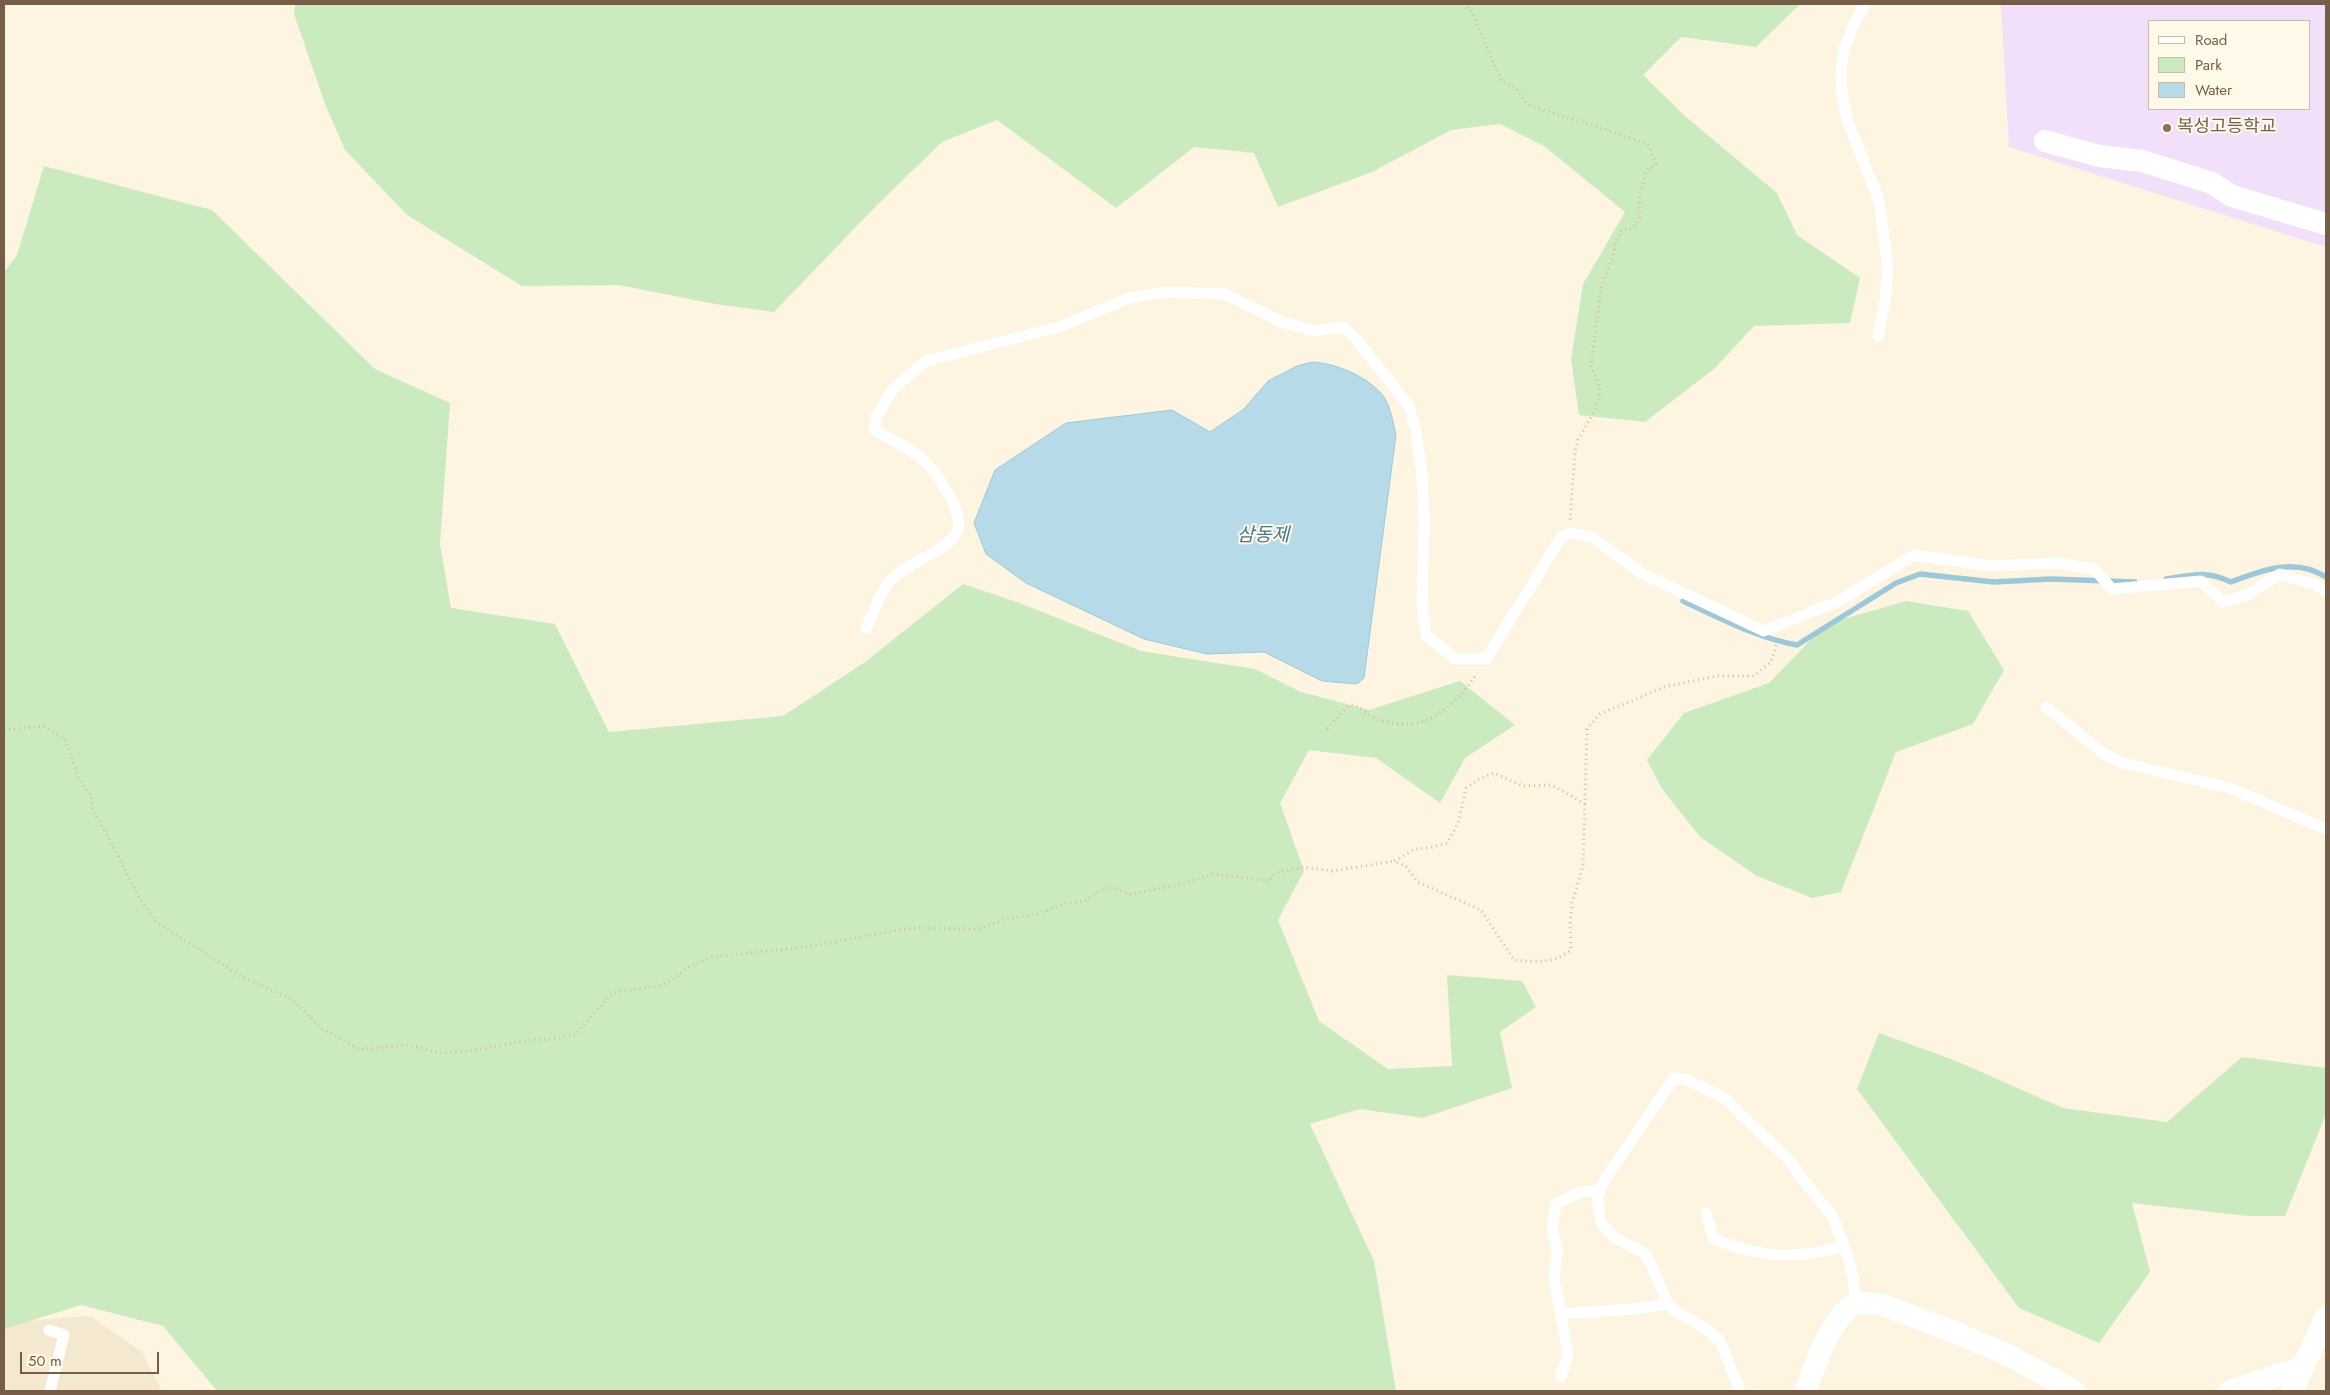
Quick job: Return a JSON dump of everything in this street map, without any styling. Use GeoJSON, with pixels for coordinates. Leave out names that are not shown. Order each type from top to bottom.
{"type":"FeatureCollection","features":[{"type":"Feature","properties":{"kind":"street"},"geometry":{"type":"LineString","coordinates":[[2045,141],[2099,156],[2142,161],[2212,183],[2232,196],[2326,224]]}},
{"type":"Feature","properties":{"kind":"street"},"geometry":{"type":"LineString","coordinates":[[1806,1391],[1818,1356],[1840,1319],[1849,1307],[1871,1303],[1883,1305],[1958,1333],[2012,1357],[2074,1391]]}},
{"type":"Feature","properties":{"kind":"street"},"geometry":{"type":"LineString","coordinates":[[2292,1391],[2300,1368],[2326,1317]]}},
{"type":"Feature","properties":{"kind":"street"},"geometry":{"type":"LineString","coordinates":[[2230,1391],[2300,1368]]}},
{"type":"Feature","properties":{"kind":"lane"},"geometry":{"type":"LineString","coordinates":[[1865,4],[1854,24],[1844,50],[1841,70],[1842,94],[1848,122],[1879,200],[1888,268],[1885,303],[1878,336]]}},
{"type":"Feature","properties":{"kind":"lane"},"geometry":{"type":"LineString","coordinates":[[866,628],[888,584],[906,568],[948,542],[958,532],[958,516],[941,480],[921,457],[875,430],[876,417],[894,388],[926,361],[1059,327],[1129,298],[1166,292],[1226,294],[1282,322],[1314,331],[1342,327],[1355,338],[1409,406],[1416,431],[1422,475],[1424,522],[1422,605],[1426,635],[1455,659],[1486,659],[1562,536],[1569,533],[1592,538],[1641,573],[1764,631],[1839,601],[1914,555],[1991,566],[2057,563],[2094,569],[2112,589],[2201,581],[2223,602],[2248,595],[2280,574],[2316,585],[2326,592]]}},
{"type":"Feature","properties":{"kind":"lane"},"geometry":{"type":"LineString","coordinates":[[2046,707],[2104,754],[2123,763],[2230,788],[2326,829]]}},
{"type":"Feature","properties":{"kind":"lane"},"geometry":{"type":"LineString","coordinates":[[1740,1391],[1720,1341],[1691,1319],[1674,1310],[1668,1304],[1646,1254],[1615,1238],[1601,1223],[1598,1191],[1674,1078],[1685,1079],[1723,1097],[1787,1157],[1829,1211],[1844,1246],[1853,1276],[1856,1305]]}},
{"type":"Feature","properties":{"kind":"lane"},"geometry":{"type":"LineString","coordinates":[[1561,1376],[1568,1354],[1554,1279],[1557,1250],[1552,1227],[1556,1204],[1590,1189],[1598,1191]]}},
{"type":"Feature","properties":{"kind":"lane"},"geometry":{"type":"LineString","coordinates":[[1706,1213],[1714,1239],[1742,1250],[1775,1256],[1790,1256],[1844,1246]]}},
{"type":"Feature","properties":{"kind":"lane"},"geometry":{"type":"LineString","coordinates":[[1560,1314],[1634,1309],[1668,1304]]}},
{"type":"Feature","properties":{"kind":"lane"},"geometry":{"type":"LineString","coordinates":[[49,1330],[64,1335],[50,1391]]}},
{"type":"Feature","properties":{"kind":"path"},"geometry":{"type":"LineString","coordinates":[[1463,4],[1472,12],[1502,81],[1515,87],[1527,104],[1580,123],[1598,126],[1649,146],[1656,164],[1646,171],[1639,199],[1640,218],[1633,228],[1622,230],[1616,241],[1613,257],[1601,288],[1591,367],[1599,384],[1599,396],[1595,410],[1578,440],[1575,452],[1569,533]]}},
{"type":"Feature","properties":{"kind":"path"},"geometry":{"type":"LineString","coordinates":[[1394,861],[1406,866],[1418,882],[1481,910],[1499,940],[1514,960],[1544,962],[1562,957],[1570,950],[1572,903],[1583,866],[1586,729],[1600,714],[1664,687],[1717,676],[1754,676],[1771,662],[1782,625]]}},
{"type":"Feature","properties":{"kind":"path"},"geometry":{"type":"LineString","coordinates":[[1327,729],[1349,705],[1357,705],[1371,716],[1397,724],[1417,725],[1448,709],[1465,691],[1486,659]]}},
{"type":"Feature","properties":{"kind":"path"},"geometry":{"type":"LineString","coordinates":[[4,730],[43,726],[65,739],[79,779],[91,795],[93,811],[140,899],[156,922],[242,977],[292,999],[322,1029],[359,1049],[410,1045],[438,1053],[470,1051],[535,1039],[547,1040],[575,1035],[612,994],[658,986],[674,980],[686,968],[712,958],[804,947],[911,928],[977,929],[1037,914],[1064,904],[1084,901],[1106,888],[1116,888],[1128,895],[1183,884],[1212,874],[1268,881],[1275,873],[1303,868],[1333,871],[1394,861],[1415,849],[1429,848],[1446,843],[1458,824],[1466,788],[1479,778],[1494,773],[1523,786],[1552,785],[1585,804]]}},
{"type":"Feature","properties":{"kind":"shaded area","name":"복성고등학교"},"geometry":{"type":"Polygon","coordinates":[[[2001,4],[2326,4],[2326,247],[2009,147],[2001,4]]]}},
{"type":"Feature","properties":{"kind":"shaded area"},"geometry":{"type":"Polygon","coordinates":[[[90,1316],[142,1352],[162,1391],[4,1391],[4,1329],[26,1321],[90,1316]]]}},
{"type":"Feature","properties":{"kind":"green space"},"geometry":{"type":"Polygon","coordinates":[[[295,4],[1800,4],[1756,47],[1681,37],[1643,75],[1686,117],[1777,193],[1797,235],[1860,278],[1850,323],[1754,326],[1715,368],[1645,422],[1579,415],[1571,359],[1583,284],[1625,212],[1544,146],[1500,124],[1451,130],[1372,172],[1278,207],[1254,153],[1194,147],[1116,208],[997,120],[942,142],[877,205],[774,312],[715,304],[619,285],[522,286],[407,215],[345,150],[325,104],[294,14],[295,4]]]}},
{"type":"Feature","properties":{"kind":"green space"},"geometry":{"type":"Polygon","coordinates":[[[44,166],[212,210],[375,369],[450,403],[440,544],[451,608],[555,624],[609,732],[783,716],[865,662],[963,584],[1017,602],[1141,651],[1255,669],[1301,692],[1369,710],[1460,681],[1515,725],[1465,758],[1440,803],[1376,758],[1309,750],[1280,803],[1304,871],[1278,920],[1319,1021],[1388,1069],[1452,1066],[1447,975],[1522,981],[1536,1007],[1500,1032],[1512,1088],[1423,1118],[1360,1109],[1310,1124],[1374,1261],[1396,1391],[217,1391],[163,1326],[81,1305],[4,1329],[4,272],[17,255],[44,166]]]}},
{"type":"Feature","properties":{"kind":"green space"},"geometry":{"type":"Polygon","coordinates":[[[1906,601],[1968,611],[2004,670],[1973,724],[1896,752],[1841,892],[1812,898],[1757,876],[1700,837],[1662,789],[1647,760],[1684,713],[1769,683],[1826,624],[1906,601]]]}},
{"type":"Feature","properties":{"kind":"green space"},"geometry":{"type":"Polygon","coordinates":[[[1879,1033],[1954,1060],[2063,1108],[2167,1122],[2242,1057],[2326,1068],[2326,1114],[2285,1216],[2248,1216],[2132,1203],[2150,1272],[2099,1343],[2019,1308],[1857,1089],[1879,1033]]]}},
{"type":"Feature","properties":{"kind":"water","name":"삼동제"},"geometry":{"type":"Polygon","coordinates":[[[1313,362],[1349,371],[1365,380],[1380,392],[1391,412],[1396,435],[1364,678],[1357,684],[1322,681],[1264,652],[1207,654],[1144,639],[1026,583],[986,554],[974,523],[995,470],[1066,423],[1172,410],[1210,432],[1244,409],[1268,381],[1297,366],[1313,362]]]}},
{"type":"Feature","properties":{"kind":"waterway"},"geometry":{"type":"LineString","coordinates":[[2166,579],[2206,575],[2231,582],[2255,573],[2290,567],[2314,571],[2326,577]]}},
{"type":"Feature","properties":{"kind":"waterway"},"geometry":{"type":"LineString","coordinates":[[1683,601],[1725,621],[1768,638],[1797,645],[1896,583],[1920,574],[1994,582],[2051,579],[2135,582]]}},
{"type":"Feature","properties":{"kind":"place","name":"복성고등학교"},"geometry":{"type":"Point","coordinates":[2167,128]}}]}
